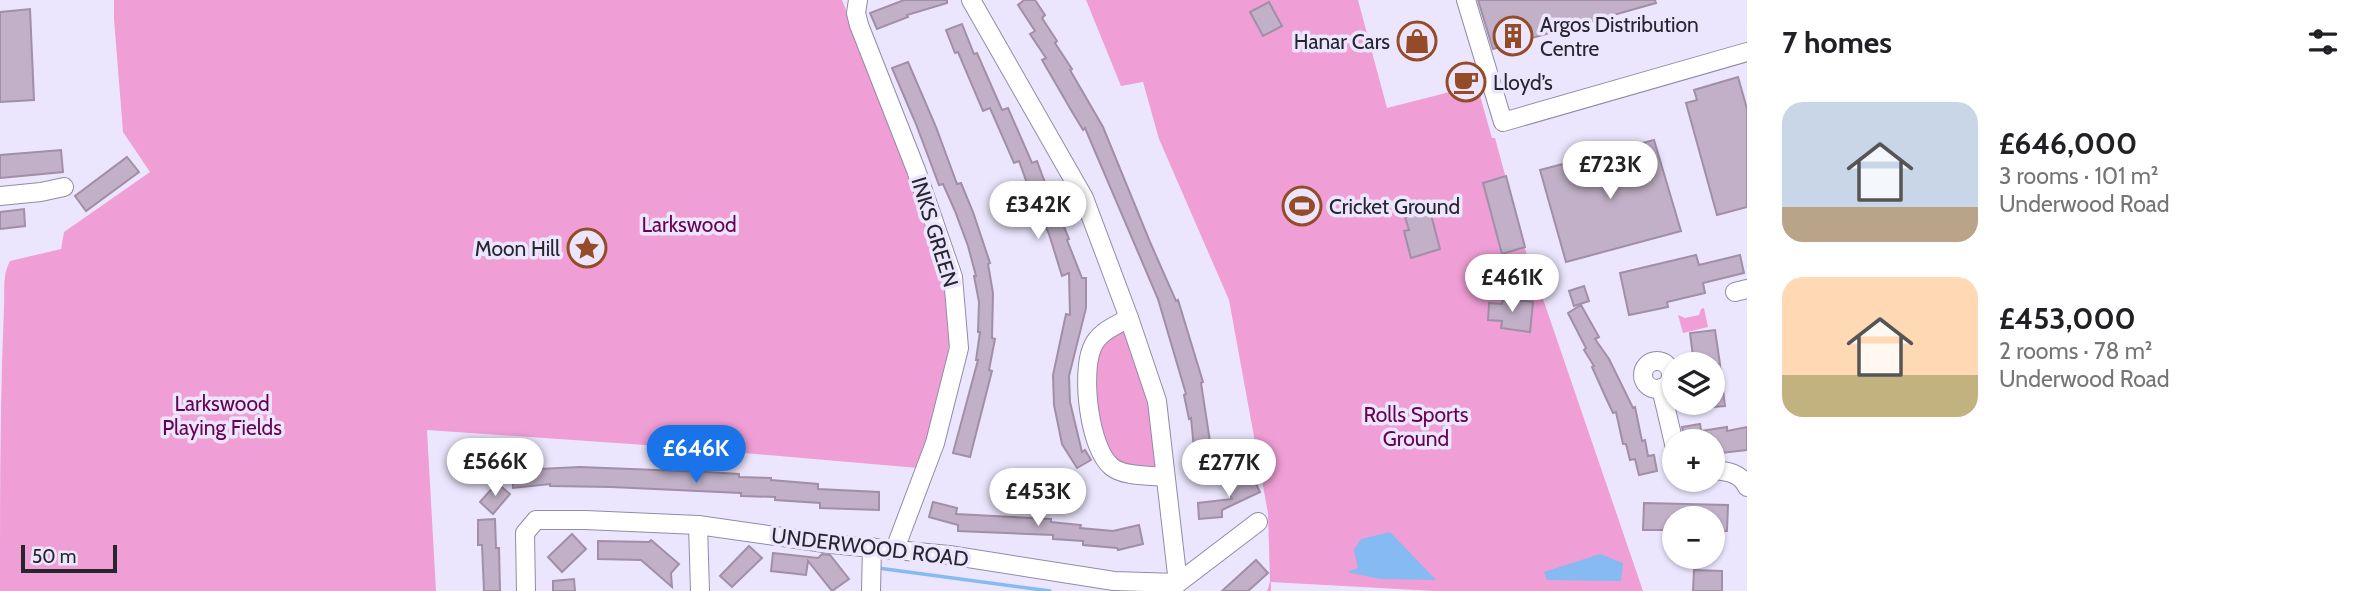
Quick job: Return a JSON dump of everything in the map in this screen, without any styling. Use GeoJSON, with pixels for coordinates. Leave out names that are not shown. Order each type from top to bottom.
{"type":"FeatureCollection","features":[{"type":"Feature","properties":{"kind":"street","name":"INKS GREEN"},"geometry":{"type":"LineString","coordinates":[[858,0],[856,13],[859,25],[953,277],[958,348],[935,443],[895,549]]}},
{"type":"Feature","properties":{"kind":"street"},"geometry":{"type":"LineString","coordinates":[[971,0],[1084,198],[1129,318],[1157,401],[1178,583]]}},
{"type":"Feature","properties":{"kind":"street"},"geometry":{"type":"LineString","coordinates":[[1466,0],[1503,122],[1747,52]]}},
{"type":"Feature","properties":{"kind":"street"},"geometry":{"type":"LineString","coordinates":[[0,197],[64,187]]}},
{"type":"Feature","properties":{"kind":"street"},"geometry":{"type":"LineString","coordinates":[[1129,318],[1103,332],[1092,348],[1086,379],[1089,417],[1104,457],[1113,468],[1128,473],[1165,477]]}},
{"type":"Feature","properties":{"kind":"street"},"geometry":{"type":"LineString","coordinates":[[1661,388],[1671,429]]}},
{"type":"Feature","properties":{"kind":"street"},"geometry":{"type":"LineString","coordinates":[[1725,470],[1738,475],[1747,487]]}},
{"type":"Feature","properties":{"kind":"street","name":"UNDERWOOD ROAD"},"geometry":{"type":"LineString","coordinates":[[526,591],[525,533],[536,520],[698,525],[949,555],[1114,581],[1178,583]]}},
{"type":"Feature","properties":{"kind":"street"},"geometry":{"type":"LineString","coordinates":[[1178,583],[1258,522]]}},
{"type":"Feature","properties":{"kind":"street"},"geometry":{"type":"LineString","coordinates":[[698,525],[700,591]]}},
{"type":"Feature","properties":{"kind":"street"},"geometry":{"type":"LineString","coordinates":[[871,591],[872,547]]}},
{"type":"Feature","properties":{"kind":"green space","name":"Larkswood"},"geometry":{"type":"Polygon","coordinates":[[[114,0],[842,0],[936,240],[947,298],[949,345],[942,393],[918,468],[674,447],[427,430],[436,591],[0,591],[4,283],[7,267],[10,261],[61,249],[64,232],[150,172],[123,132],[114,0]]]}},
{"type":"Feature","properties":{"kind":"green space","name":"Rolls Sports Ground"},"geometry":{"type":"Polygon","coordinates":[[[1086,0],[1358,0],[1387,108],[1477,85],[1492,138],[1495,138],[1532,274],[1542,296],[1643,591],[1434,591],[1271,582],[1271,591],[1267,591],[1270,582],[1268,513],[1229,300],[1159,139],[1143,82],[1121,86],[1086,0]]]}},
{"type":"Feature","properties":{"kind":"green space"},"geometry":{"type":"Polygon","coordinates":[[[1704,308],[1708,327],[1683,333],[1678,315],[1685,318],[1699,315],[1704,308]]]}},
{"type":"Feature","properties":{"kind":"green space"},"geometry":{"type":"Polygon","coordinates":[[[1129,318],[1165,477],[1113,468],[1086,379],[1092,348],[1129,318]]]}},
{"type":"Feature","properties":{"kind":"water"},"geometry":{"type":"Polygon","coordinates":[[[1390,532],[1436,580],[1380,579],[1347,572],[1358,568],[1354,550],[1361,539],[1390,532]]]}},
{"type":"Feature","properties":{"kind":"water"},"geometry":{"type":"Polygon","coordinates":[[[1600,554],[1623,563],[1621,581],[1547,580],[1544,572],[1600,554]]]}},
{"type":"Feature","properties":{"kind":"building"},"geometry":{"type":"Polygon","coordinates":[[[904,0],[947,0],[947,3],[907,15],[908,17],[877,29],[870,13],[904,0]]]}},
{"type":"Feature","properties":{"kind":"building"},"geometry":{"type":"Polygon","coordinates":[[[1024,0],[1035,0],[1045,15],[1042,18],[1103,127],[1150,242],[1176,301],[1178,300],[1203,382],[1201,383],[1211,448],[1194,449],[1191,418],[1189,419],[1184,395],[1186,394],[1158,299],[1085,128],[1083,130],[1071,110],[1042,60],[1046,58],[1030,34],[1035,31],[1018,5],[1024,0]]]}},
{"type":"Feature","properties":{"kind":"building","name":"Argos Distribution Centre"},"geometry":{"type":"Polygon","coordinates":[[[1478,0],[1655,0],[1656,3],[1493,49],[1478,0]]]}},
{"type":"Feature","properties":{"kind":"building"},"geometry":{"type":"Polygon","coordinates":[[[1269,2],[1282,26],[1263,36],[1250,12],[1269,2]]]}},
{"type":"Feature","properties":{"kind":"building"},"geometry":{"type":"Polygon","coordinates":[[[30,9],[34,100],[0,102],[0,12],[30,9]]]}},
{"type":"Feature","properties":{"kind":"building"},"geometry":{"type":"Polygon","coordinates":[[[962,24],[1002,110],[1008,108],[1032,163],[1037,161],[1082,278],[1086,278],[1086,308],[1069,376],[1070,402],[1082,452],[1085,450],[1091,460],[1077,468],[1062,444],[1054,405],[1053,375],[1066,314],[1070,315],[1069,273],[1062,276],[1049,234],[1042,218],[1040,219],[1019,161],[1014,163],[990,108],[983,111],[958,52],[955,53],[946,30],[962,24]]]}},
{"type":"Feature","properties":{"kind":"building"},"geometry":{"type":"Polygon","coordinates":[[[908,62],[957,184],[961,183],[973,212],[990,263],[993,293],[992,338],[995,339],[989,370],[992,371],[970,457],[953,453],[978,360],[980,332],[976,276],[955,211],[943,184],[939,185],[892,68],[908,62]]]}},
{"type":"Feature","properties":{"kind":"building"},"geometry":{"type":"Polygon","coordinates":[[[1738,77],[1747,109],[1747,207],[1717,215],[1686,103],[1697,100],[1694,90],[1738,77]]]}},
{"type":"Feature","properties":{"kind":"building"},"geometry":{"type":"Polygon","coordinates":[[[1654,140],[1681,231],[1566,262],[1540,170],[1654,140]]]}},
{"type":"Feature","properties":{"kind":"building"},"geometry":{"type":"Polygon","coordinates":[[[61,150],[63,172],[0,178],[0,155],[61,150]]]}},
{"type":"Feature","properties":{"kind":"building"},"geometry":{"type":"Polygon","coordinates":[[[127,157],[139,172],[86,211],[75,196],[127,157]]]}},
{"type":"Feature","properties":{"kind":"building"},"geometry":{"type":"Polygon","coordinates":[[[1506,176],[1525,247],[1502,254],[1483,183],[1506,176]]]}},
{"type":"Feature","properties":{"kind":"building"},"geometry":{"type":"Polygon","coordinates":[[[1428,203],[1440,249],[1411,258],[1404,231],[1409,230],[1403,210],[1428,203]]]}},
{"type":"Feature","properties":{"kind":"building"},"geometry":{"type":"Polygon","coordinates":[[[24,209],[25,226],[0,229],[0,212],[24,209]]]}},
{"type":"Feature","properties":{"kind":"building"},"geometry":{"type":"Polygon","coordinates":[[[1696,255],[1699,265],[1740,255],[1744,273],[1703,283],[1705,293],[1667,302],[1668,307],[1629,315],[1620,273],[1696,255]]]}},
{"type":"Feature","properties":{"kind":"building"},"geometry":{"type":"Polygon","coordinates":[[[1584,286],[1589,301],[1574,306],[1569,291],[1584,286]]]}},
{"type":"Feature","properties":{"kind":"building"},"geometry":{"type":"Polygon","coordinates":[[[1503,299],[1533,302],[1530,332],[1501,328],[1502,321],[1488,320],[1489,303],[1502,304],[1503,299]]]}},
{"type":"Feature","properties":{"kind":"building"},"geometry":{"type":"Polygon","coordinates":[[[1581,305],[1599,337],[1595,339],[1609,359],[1633,408],[1635,407],[1642,441],[1645,440],[1648,456],[1654,455],[1657,471],[1639,475],[1635,459],[1630,460],[1626,444],[1623,444],[1616,412],[1613,413],[1568,313],[1581,305]]]}},
{"type":"Feature","properties":{"kind":"building"},"geometry":{"type":"Polygon","coordinates":[[[1715,330],[1718,352],[1692,352],[1690,333],[1715,330]]]}},
{"type":"Feature","properties":{"kind":"building"},"geometry":{"type":"Polygon","coordinates":[[[1700,424],[1701,429],[1682,429],[1700,424]]]}},
{"type":"Feature","properties":{"kind":"building"},"geometry":{"type":"Polygon","coordinates":[[[1727,427],[1727,431],[1747,427],[1747,450],[1725,453],[1725,429],[1714,429],[1727,427]]]}},
{"type":"Feature","properties":{"kind":"building"},"geometry":{"type":"Polygon","coordinates":[[[540,467],[707,472],[771,478],[818,484],[818,489],[879,492],[879,510],[820,508],[820,503],[741,496],[741,493],[550,484],[513,488],[512,470],[540,467]]]}},
{"type":"Feature","properties":{"kind":"building"},"geometry":{"type":"Polygon","coordinates":[[[1252,476],[1260,492],[1222,510],[1222,517],[1199,519],[1198,503],[1232,499],[1227,488],[1252,476]]]}},
{"type":"Feature","properties":{"kind":"building"},"geometry":{"type":"Polygon","coordinates":[[[497,483],[510,494],[493,514],[480,502],[497,483]]]}},
{"type":"Feature","properties":{"kind":"building"},"geometry":{"type":"Polygon","coordinates":[[[933,502],[957,508],[956,514],[1051,519],[1051,522],[1081,525],[1080,528],[1113,531],[1139,525],[1143,544],[1118,550],[1083,545],[1083,541],[1053,539],[1053,535],[958,531],[958,525],[929,517],[933,502]]]}},
{"type":"Feature","properties":{"kind":"building"},"geometry":{"type":"Polygon","coordinates":[[[1644,503],[1728,505],[1727,531],[1725,506],[1662,506],[1662,530],[1643,530],[1644,503]]]}},
{"type":"Feature","properties":{"kind":"building"},"geometry":{"type":"Polygon","coordinates":[[[495,519],[500,591],[484,591],[482,545],[478,545],[478,520],[495,519]]]}},
{"type":"Feature","properties":{"kind":"building"},"geometry":{"type":"Polygon","coordinates":[[[572,534],[586,549],[562,572],[548,557],[572,534]]]}},
{"type":"Feature","properties":{"kind":"building"},"geometry":{"type":"Polygon","coordinates":[[[651,540],[679,564],[671,573],[672,587],[641,560],[598,559],[598,541],[651,540]]]}},
{"type":"Feature","properties":{"kind":"building"},"geometry":{"type":"Polygon","coordinates":[[[749,546],[762,558],[732,587],[720,576],[749,546]]]}},
{"type":"Feature","properties":{"kind":"building"},"geometry":{"type":"Polygon","coordinates":[[[773,553],[818,558],[822,554],[830,555],[849,579],[832,591],[808,561],[806,575],[771,571],[773,553]]]}},
{"type":"Feature","properties":{"kind":"building"},"geometry":{"type":"Polygon","coordinates":[[[1256,560],[1268,573],[1248,591],[1222,591],[1256,560]]]}},
{"type":"Feature","properties":{"kind":"building"},"geometry":{"type":"Polygon","coordinates":[[[1694,570],[1722,571],[1722,591],[1693,591],[1694,570]]]}},
{"type":"Feature","properties":{"kind":"building"},"geometry":{"type":"Polygon","coordinates":[[[574,579],[575,591],[553,591],[553,581],[574,579]]]}},
{"type":"Feature","properties":{"kind":"waterway"},"geometry":{"type":"LineString","coordinates":[[878,568],[1050,591]]}},
{"type":"Feature","properties":{"kind":"place","name":"Argos Distribution Centre"},"geometry":{"type":"Point","coordinates":[1513,36]}},
{"type":"Feature","properties":{"kind":"place","name":"Hanar Cars"},"geometry":{"type":"Point","coordinates":[1417,41]}},
{"type":"Feature","properties":{"kind":"place","name":"Lloyd’s"},"geometry":{"type":"Point","coordinates":[1466,82]}},
{"type":"Feature","properties":{"kind":"place","name":"Cricket Ground"},"geometry":{"type":"Point","coordinates":[1302,206]}},
{"type":"Feature","properties":{"kind":"place","name":"Moon Hill"},"geometry":{"type":"Point","coordinates":[587,248]}},
{"type":"Feature","properties":{"kind":"park label","name":"Larkswood Playing Fields"},"geometry":{"type":"Point","coordinates":[222,415]}}]}
